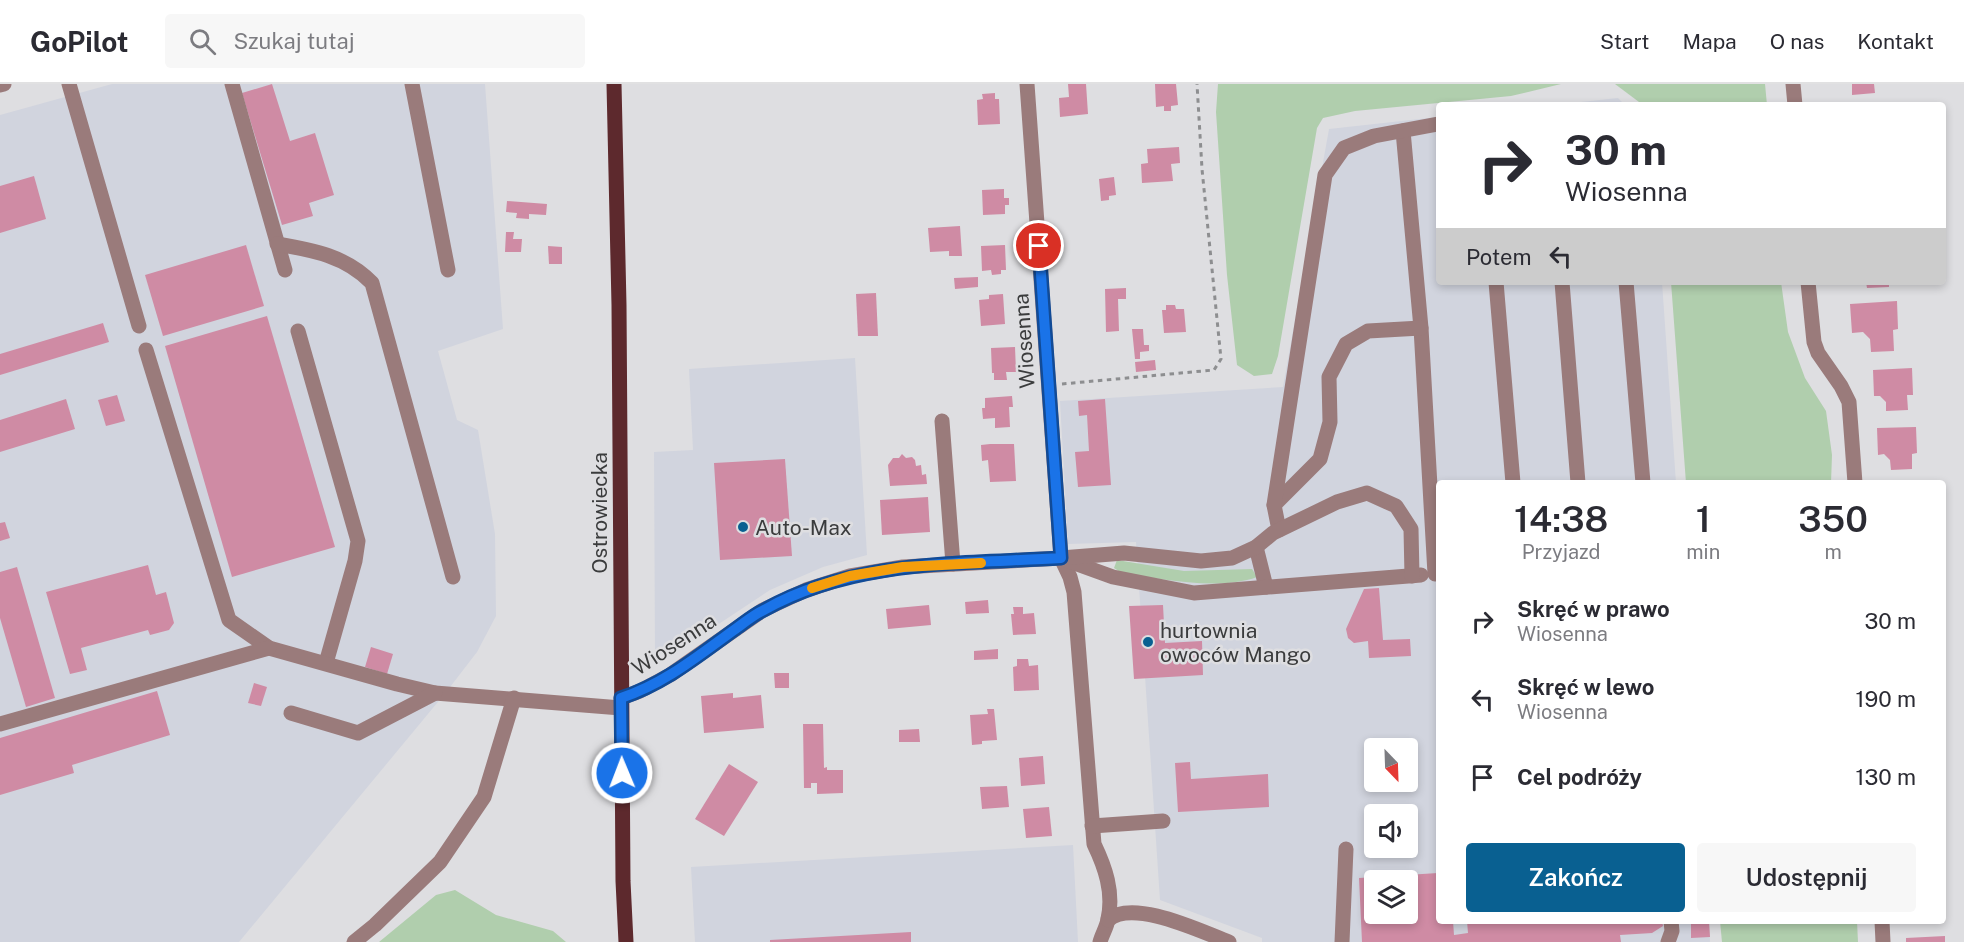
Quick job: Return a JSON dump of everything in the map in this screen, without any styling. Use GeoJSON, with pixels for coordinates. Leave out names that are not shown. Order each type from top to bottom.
{"type":"FeatureCollection","features":[{"type":"Feature","properties":{"kind":"main road","name":"Ostrowiecka"},"geometry":{"type":"LineString","coordinates":[[614,84],[619,305],[623,881],[627,942]]}},
{"type":"Feature","properties":{"kind":"street"},"geometry":{"type":"LineString","coordinates":[[69,84],[139,326]]}},
{"type":"Feature","properties":{"kind":"street"},"geometry":{"type":"LineString","coordinates":[[232,84],[285,270]]}},
{"type":"Feature","properties":{"kind":"street"},"geometry":{"type":"LineString","coordinates":[[412,84],[448,270]]}},
{"type":"Feature","properties":{"kind":"street","name":"Wiosenna"},"geometry":{"type":"LineString","coordinates":[[1027,84],[1061,558],[1074,592],[1094,844],[1106,873],[1110,897],[1108,920],[1100,942]]}},
{"type":"Feature","properties":{"kind":"street"},"geometry":{"type":"LineString","coordinates":[[1793,84],[1795,102]]}},
{"type":"Feature","properties":{"kind":"street"},"geometry":{"type":"LineString","coordinates":[[1279,530],[1274,505],[1325,175],[1344,148],[1374,136],[1436,124]]}},
{"type":"Feature","properties":{"kind":"street"},"geometry":{"type":"LineString","coordinates":[[1403,131],[1421,328],[1436,564]]}},
{"type":"Feature","properties":{"kind":"street"},"geometry":{"type":"LineString","coordinates":[[278,244],[317,251],[353,266],[372,283],[453,576]]}},
{"type":"Feature","properties":{"kind":"street"},"geometry":{"type":"LineString","coordinates":[[1496,285],[1513,480]]}},
{"type":"Feature","properties":{"kind":"street"},"geometry":{"type":"LineString","coordinates":[[1562,285],[1578,480]]}},
{"type":"Feature","properties":{"kind":"street"},"geometry":{"type":"LineString","coordinates":[[1626,285],[1643,480]]}},
{"type":"Feature","properties":{"kind":"street"},"geometry":{"type":"LineString","coordinates":[[1808,285],[1814,342],[1818,354],[1841,386],[1849,402],[1855,480]]}},
{"type":"Feature","properties":{"kind":"street"},"geometry":{"type":"LineString","coordinates":[[1274,505],[1320,459],[1330,422],[1329,377],[1346,344],[1368,331],[1421,328]]}},
{"type":"Feature","properties":{"kind":"street"},"geometry":{"type":"LineString","coordinates":[[298,331],[358,541],[355,561],[326,663]]}},
{"type":"Feature","properties":{"kind":"street"},"geometry":{"type":"LineString","coordinates":[[146,350],[229,620],[269,648],[435,693],[621,703]]}},
{"type":"Feature","properties":{"kind":"street"},"geometry":{"type":"LineString","coordinates":[[942,421],[954,564]]}},
{"type":"Feature","properties":{"kind":"street"},"geometry":{"type":"LineString","coordinates":[[1061,558],[1124,553],[1201,561],[1232,558],[1256,548],[1279,530],[1337,502],[1367,493],[1396,506],[1411,529],[1412,576]]}},
{"type":"Feature","properties":{"kind":"street"},"geometry":{"type":"LineString","coordinates":[[1411,529],[1432,527]]}},
{"type":"Feature","properties":{"kind":"street"},"geometry":{"type":"LineString","coordinates":[[1256,548],[1266,587]]}},
{"type":"Feature","properties":{"kind":"street"},"geometry":{"type":"LineString","coordinates":[[1061,558],[1113,577],[1194,593],[1436,573]]}},
{"type":"Feature","properties":{"kind":"street","name":"Wiosenna"},"geometry":{"type":"LineString","coordinates":[[621,703],[670,675],[763,610],[806,590],[850,576],[903,567],[1061,558]]}},
{"type":"Feature","properties":{"kind":"street"},"geometry":{"type":"LineString","coordinates":[[0,724],[269,648]]}},
{"type":"Feature","properties":{"kind":"street"},"geometry":{"type":"LineString","coordinates":[[291,713],[358,733],[435,693]]}},
{"type":"Feature","properties":{"kind":"street"},"geometry":{"type":"LineString","coordinates":[[354,942],[375,925],[440,862],[483,797],[514,698]]}},
{"type":"Feature","properties":{"kind":"street"},"geometry":{"type":"LineString","coordinates":[[1092,826],[1163,821]]}},
{"type":"Feature","properties":{"kind":"street"},"geometry":{"type":"LineString","coordinates":[[1342,942],[1346,849]]}},
{"type":"Feature","properties":{"kind":"street"},"geometry":{"type":"LineString","coordinates":[[1108,920],[1119,914],[1149,913],[1229,942]]}},
{"type":"Feature","properties":{"kind":"street"},"geometry":{"type":"LineString","coordinates":[[1668,942],[1672,931],[1671,924]]}},
{"type":"Feature","properties":{"kind":"street"},"geometry":{"type":"LineString","coordinates":[[1882,924],[1883,942]]}},
{"type":"Feature","properties":{"kind":"path"},"geometry":{"type":"LineString","coordinates":[[1048,385],[1214,370],[1221,359],[1202,169],[1197,84]]}},
{"type":"Feature","properties":{"kind":"shaded area"},"geometry":{"type":"Polygon","coordinates":[[[112,84],[485,84],[503,329],[438,351],[457,420],[478,430],[495,534],[496,616],[477,652],[447,691],[239,942],[0,942],[0,115],[112,84]]]}},
{"type":"Feature","properties":{"kind":"shaded area"},"geometry":{"type":"Polygon","coordinates":[[[1618,98],[1622,102],[1581,102],[1618,98]]]}},
{"type":"Feature","properties":{"kind":"shaded area"},"geometry":{"type":"Polygon","coordinates":[[[1436,117],[1436,285],[1662,285],[1676,480],[1436,480],[1436,924],[1709,924],[1710,942],[1262,942],[1262,938],[1160,900],[1136,542],[1068,544],[1060,401],[1283,387],[1329,129],[1436,117]]]}},
{"type":"Feature","properties":{"kind":"shaded area"},"geometry":{"type":"Polygon","coordinates":[[[855,358],[867,555],[823,567],[770,590],[675,653],[655,654],[654,452],[693,450],[689,369],[855,358]]]}},
{"type":"Feature","properties":{"kind":"shaded area"},"geometry":{"type":"Polygon","coordinates":[[[1073,845],[1078,942],[695,942],[691,867],[1073,845]]]}},
{"type":"Feature","properties":{"kind":"green space"},"geometry":{"type":"Polygon","coordinates":[[[1218,84],[1561,84],[1511,96],[1355,111],[1323,118],[1317,128],[1278,356],[1272,374],[1254,376],[1237,365],[1227,275],[1216,112],[1218,84]]]}},
{"type":"Feature","properties":{"kind":"green space"},"geometry":{"type":"Polygon","coordinates":[[[1615,84],[1765,84],[1767,102],[1639,102],[1615,84]]]}},
{"type":"Feature","properties":{"kind":"green space"},"geometry":{"type":"Polygon","coordinates":[[[1671,285],[1781,285],[1788,332],[1805,378],[1826,411],[1832,455],[1831,480],[1686,480],[1671,285]]]}},
{"type":"Feature","properties":{"kind":"green space"},"geometry":{"type":"Polygon","coordinates":[[[1117,560],[1184,571],[1252,569],[1257,577],[1225,583],[1170,580],[1120,572],[1114,568],[1117,560]]]}},
{"type":"Feature","properties":{"kind":"green space"},"geometry":{"type":"Polygon","coordinates":[[[455,890],[496,915],[553,931],[566,942],[379,942],[436,895],[455,890]]]}},
{"type":"Feature","properties":{"kind":"green space"},"geometry":{"type":"Polygon","coordinates":[[[1720,924],[1857,924],[1858,942],[1722,942],[1720,924]]]}},
{"type":"Feature","properties":{"kind":"building"},"geometry":{"type":"Polygon","coordinates":[[[272,84],[290,141],[315,133],[334,195],[309,203],[313,216],[282,225],[242,93],[272,84]]]}},
{"type":"Feature","properties":{"kind":"building"},"geometry":{"type":"Polygon","coordinates":[[[1068,84],[1086,84],[1088,114],[1060,117],[1059,98],[1069,97],[1068,84]]]}},
{"type":"Feature","properties":{"kind":"building"},"geometry":{"type":"Polygon","coordinates":[[[1155,84],[1176,84],[1178,105],[1171,106],[1171,111],[1164,111],[1164,106],[1156,107],[1155,84]]]}},
{"type":"Feature","properties":{"kind":"building"},"geometry":{"type":"Polygon","coordinates":[[[1852,84],[1874,84],[1875,93],[1852,95],[1852,84]]]}},
{"type":"Feature","properties":{"kind":"building"},"geometry":{"type":"Polygon","coordinates":[[[995,93],[995,99],[999,99],[1000,124],[978,125],[977,100],[983,99],[982,94],[995,93]]]}},
{"type":"Feature","properties":{"kind":"building"},"geometry":{"type":"Polygon","coordinates":[[[1179,147],[1180,163],[1171,164],[1173,181],[1142,183],[1141,164],[1148,163],[1147,149],[1179,147]]]}},
{"type":"Feature","properties":{"kind":"building"},"geometry":{"type":"Polygon","coordinates":[[[34,176],[46,219],[0,233],[0,186],[34,176]]]}},
{"type":"Feature","properties":{"kind":"building"},"geometry":{"type":"Polygon","coordinates":[[[1114,177],[1116,195],[1109,196],[1109,200],[1101,201],[1099,179],[1114,177]]]}},
{"type":"Feature","properties":{"kind":"building"},"geometry":{"type":"Polygon","coordinates":[[[1004,189],[1004,198],[1009,198],[1009,205],[1005,205],[1005,214],[983,215],[982,190],[1004,189]]]}},
{"type":"Feature","properties":{"kind":"building"},"geometry":{"type":"Polygon","coordinates":[[[507,201],[547,204],[546,215],[529,214],[529,219],[516,218],[517,213],[506,212],[507,201]]]}},
{"type":"Feature","properties":{"kind":"building"},"geometry":{"type":"Polygon","coordinates":[[[960,226],[962,256],[949,256],[949,251],[930,252],[928,228],[960,226]]]}},
{"type":"Feature","properties":{"kind":"building"},"geometry":{"type":"Polygon","coordinates":[[[506,232],[514,232],[513,239],[522,239],[521,252],[505,252],[506,232]]]}},
{"type":"Feature","properties":{"kind":"building"},"geometry":{"type":"Polygon","coordinates":[[[246,245],[264,306],[163,336],[145,275],[246,245]]]}},
{"type":"Feature","properties":{"kind":"building"},"geometry":{"type":"Polygon","coordinates":[[[1005,245],[1006,270],[1001,270],[1001,274],[992,275],[991,270],[982,271],[981,246],[1005,245]]]}},
{"type":"Feature","properties":{"kind":"building"},"geometry":{"type":"Polygon","coordinates":[[[548,246],[562,247],[562,264],[549,264],[548,246]]]}},
{"type":"Feature","properties":{"kind":"building"},"geometry":{"type":"Polygon","coordinates":[[[978,277],[978,287],[955,289],[954,278],[978,277]]]}},
{"type":"Feature","properties":{"kind":"building"},"geometry":{"type":"Polygon","coordinates":[[[1866,285],[1889,285],[1889,287],[1867,288],[1866,285]]]}},
{"type":"Feature","properties":{"kind":"building"},"geometry":{"type":"Polygon","coordinates":[[[1126,288],[1126,299],[1118,299],[1119,331],[1106,332],[1105,289],[1126,288]]]}},
{"type":"Feature","properties":{"kind":"building"},"geometry":{"type":"Polygon","coordinates":[[[876,293],[878,336],[858,336],[856,294],[876,293]]]}},
{"type":"Feature","properties":{"kind":"building"},"geometry":{"type":"Polygon","coordinates":[[[1003,294],[1005,324],[981,326],[979,300],[989,299],[989,295],[1003,294]]]}},
{"type":"Feature","properties":{"kind":"building"},"geometry":{"type":"Polygon","coordinates":[[[1897,301],[1898,329],[1893,330],[1894,351],[1871,352],[1870,339],[1863,332],[1852,333],[1850,304],[1897,301]]]}},
{"type":"Feature","properties":{"kind":"building"},"geometry":{"type":"Polygon","coordinates":[[[1166,305],[1175,305],[1176,309],[1184,309],[1186,332],[1164,333],[1162,310],[1166,310],[1166,305]]]}},
{"type":"Feature","properties":{"kind":"building"},"geometry":{"type":"Polygon","coordinates":[[[267,316],[335,547],[232,577],[165,346],[267,316]]]}},
{"type":"Feature","properties":{"kind":"building"},"geometry":{"type":"Polygon","coordinates":[[[103,323],[109,342],[0,375],[0,354],[103,323]]]}},
{"type":"Feature","properties":{"kind":"building"},"geometry":{"type":"Polygon","coordinates":[[[1132,329],[1143,329],[1144,345],[1149,345],[1149,351],[1140,352],[1140,359],[1135,359],[1132,329]]]}},
{"type":"Feature","properties":{"kind":"building"},"geometry":{"type":"Polygon","coordinates":[[[1015,347],[1016,372],[1006,372],[1007,380],[994,380],[991,348],[1015,347]]]}},
{"type":"Feature","properties":{"kind":"building"},"geometry":{"type":"Polygon","coordinates":[[[1155,360],[1156,370],[1136,372],[1135,362],[1155,360]]]}},
{"type":"Feature","properties":{"kind":"building"},"geometry":{"type":"Polygon","coordinates":[[[1912,368],[1913,395],[1907,395],[1908,410],[1886,411],[1886,402],[1880,396],[1874,396],[1873,370],[1912,368]]]}},
{"type":"Feature","properties":{"kind":"building"},"geometry":{"type":"Polygon","coordinates":[[[117,395],[125,421],[106,426],[98,400],[117,395]]]}},
{"type":"Feature","properties":{"kind":"building"},"geometry":{"type":"Polygon","coordinates":[[[1012,396],[1013,407],[1009,407],[1010,427],[995,428],[995,418],[983,419],[982,408],[985,408],[985,398],[1012,396]]]}},
{"type":"Feature","properties":{"kind":"building"},"geometry":{"type":"Polygon","coordinates":[[[66,399],[75,429],[0,452],[0,420],[66,399]]]}},
{"type":"Feature","properties":{"kind":"building"},"geometry":{"type":"Polygon","coordinates":[[[1105,399],[1111,485],[1078,487],[1075,452],[1089,451],[1087,415],[1079,416],[1078,401],[1105,399]]]}},
{"type":"Feature","properties":{"kind":"building"},"geometry":{"type":"Polygon","coordinates":[[[1916,427],[1917,453],[1912,454],[1912,469],[1891,470],[1890,460],[1884,454],[1878,455],[1877,428],[1916,427]]]}},
{"type":"Feature","properties":{"kind":"building"},"geometry":{"type":"Polygon","coordinates":[[[1014,444],[1016,481],[990,482],[988,460],[982,461],[981,445],[1014,444]]]}},
{"type":"Feature","properties":{"kind":"building"},"geometry":{"type":"Polygon","coordinates":[[[902,454],[906,458],[912,457],[916,466],[921,465],[922,475],[926,474],[927,484],[890,486],[888,465],[893,458],[899,458],[902,454]]]}},
{"type":"Feature","properties":{"kind":"building"},"geometry":{"type":"Polygon","coordinates":[[[785,459],[792,556],[720,560],[714,463],[785,459]]]}},
{"type":"Feature","properties":{"kind":"building"},"geometry":{"type":"Polygon","coordinates":[[[928,497],[930,532],[882,535],[880,500],[928,497]]]}},
{"type":"Feature","properties":{"kind":"building"},"geometry":{"type":"Polygon","coordinates":[[[5,522],[10,538],[0,541],[0,523],[5,522]]]}},
{"type":"Feature","properties":{"kind":"building"},"geometry":{"type":"Polygon","coordinates":[[[148,565],[156,595],[166,592],[174,623],[169,630],[150,635],[148,630],[81,648],[87,670],[70,674],[46,592],[148,565]]]}},
{"type":"Feature","properties":{"kind":"building"},"geometry":{"type":"Polygon","coordinates":[[[17,567],[55,698],[26,707],[0,618],[0,572],[17,567]]]}},
{"type":"Feature","properties":{"kind":"building"},"geometry":{"type":"Polygon","coordinates":[[[1379,588],[1383,640],[1410,639],[1411,656],[1369,658],[1368,641],[1354,643],[1348,638],[1346,629],[1364,589],[1379,588]]]}},
{"type":"Feature","properties":{"kind":"building"},"geometry":{"type":"Polygon","coordinates":[[[988,600],[989,613],[966,614],[965,602],[988,600]]]}},
{"type":"Feature","properties":{"kind":"building"},"geometry":{"type":"Polygon","coordinates":[[[929,605],[931,625],[888,629],[886,609],[929,605]]]}},
{"type":"Feature","properties":{"kind":"building","name":"hurtownia owoców Mango"},"geometry":{"type":"Polygon","coordinates":[[[1163,605],[1165,643],[1202,641],[1203,675],[1134,679],[1129,606],[1163,605]]]}},
{"type":"Feature","properties":{"kind":"building"},"geometry":{"type":"Polygon","coordinates":[[[1013,607],[1023,607],[1023,614],[1034,613],[1036,634],[1013,635],[1011,614],[1014,614],[1013,607]]]}},
{"type":"Feature","properties":{"kind":"building"},"geometry":{"type":"Polygon","coordinates":[[[371,647],[393,654],[387,674],[365,667],[371,647]]]}},
{"type":"Feature","properties":{"kind":"building"},"geometry":{"type":"Polygon","coordinates":[[[998,649],[998,659],[974,660],[974,651],[998,649]]]}},
{"type":"Feature","properties":{"kind":"building"},"geometry":{"type":"Polygon","coordinates":[[[1017,659],[1028,659],[1029,666],[1038,665],[1039,690],[1014,691],[1013,667],[1017,666],[1017,659]]]}},
{"type":"Feature","properties":{"kind":"building"},"geometry":{"type":"Polygon","coordinates":[[[774,673],[789,673],[789,688],[775,688],[774,673]]]}},
{"type":"Feature","properties":{"kind":"building"},"geometry":{"type":"Polygon","coordinates":[[[254,683],[267,687],[261,706],[248,703],[254,683]]]}},
{"type":"Feature","properties":{"kind":"building"},"geometry":{"type":"Polygon","coordinates":[[[157,691],[170,735],[72,765],[74,773],[0,795],[0,738],[157,691]]]}},
{"type":"Feature","properties":{"kind":"building"},"geometry":{"type":"Polygon","coordinates":[[[733,693],[733,698],[761,695],[764,728],[704,733],[701,696],[733,693]]]}},
{"type":"Feature","properties":{"kind":"building"},"geometry":{"type":"Polygon","coordinates":[[[987,709],[994,709],[997,740],[982,741],[982,744],[972,745],[970,715],[988,714],[987,709]]]}},
{"type":"Feature","properties":{"kind":"building"},"geometry":{"type":"Polygon","coordinates":[[[803,724],[823,724],[824,768],[843,770],[843,793],[817,794],[817,783],[811,783],[811,788],[804,788],[803,724]]]}},
{"type":"Feature","properties":{"kind":"building"},"geometry":{"type":"Polygon","coordinates":[[[919,729],[920,742],[899,742],[899,730],[919,729]]]}},
{"type":"Feature","properties":{"kind":"building"},"geometry":{"type":"Polygon","coordinates":[[[1043,756],[1045,784],[1021,786],[1019,758],[1043,756]]]}},
{"type":"Feature","properties":{"kind":"building"},"geometry":{"type":"Polygon","coordinates":[[[1190,762],[1191,779],[1268,774],[1269,807],[1178,812],[1175,763],[1190,762]]]}},
{"type":"Feature","properties":{"kind":"building"},"geometry":{"type":"Polygon","coordinates":[[[729,764],[758,782],[724,836],[695,819],[729,764]]]}},
{"type":"Feature","properties":{"kind":"building"},"geometry":{"type":"Polygon","coordinates":[[[1007,786],[1009,807],[982,809],[980,787],[1007,786]]]}},
{"type":"Feature","properties":{"kind":"building"},"geometry":{"type":"Polygon","coordinates":[[[1049,807],[1052,836],[1026,838],[1023,809],[1049,807]]]}},
{"type":"Feature","properties":{"kind":"building"},"geometry":{"type":"Polygon","coordinates":[[[1436,873],[1436,924],[1453,924],[1454,935],[1468,933],[1467,924],[1663,924],[1652,933],[1620,935],[1621,942],[1362,942],[1359,878],[1364,878],[1364,924],[1418,924],[1418,874],[1436,873]]]}},
{"type":"Feature","properties":{"kind":"building"},"geometry":{"type":"Polygon","coordinates":[[[1691,924],[1709,924],[1710,937],[1691,938],[1691,924]]]}},
{"type":"Feature","properties":{"kind":"building"},"geometry":{"type":"Polygon","coordinates":[[[911,932],[911,942],[770,942],[770,940],[911,932]]]}},
{"type":"Feature","properties":{"kind":"building"},"geometry":{"type":"Polygon","coordinates":[[[1945,936],[1945,942],[1906,942],[1906,938],[1945,936]]]}},
{"type":"Feature","properties":{"kind":"slow traffic"},"geometry":{"type":"LineString","coordinates":[[812,588],[850,576],[903,567],[981,563]]}},
{"type":"Feature","properties":{"kind":"place","name":"Auto-Max"},"geometry":{"type":"Point","coordinates":[743,527]}},
{"type":"Feature","properties":{"kind":"place","name":"hurtownia owoców Mango"},"geometry":{"type":"Point","coordinates":[1148,642]}},
{"type":"Feature","properties":{"kind":"route"},"geometry":{"type":"LineString","coordinates":[[622,773],[621,698],[640,692],[670,675],[763,610],[806,590],[850,576],[903,567],[1061,558],[1039,246]]}}]}
